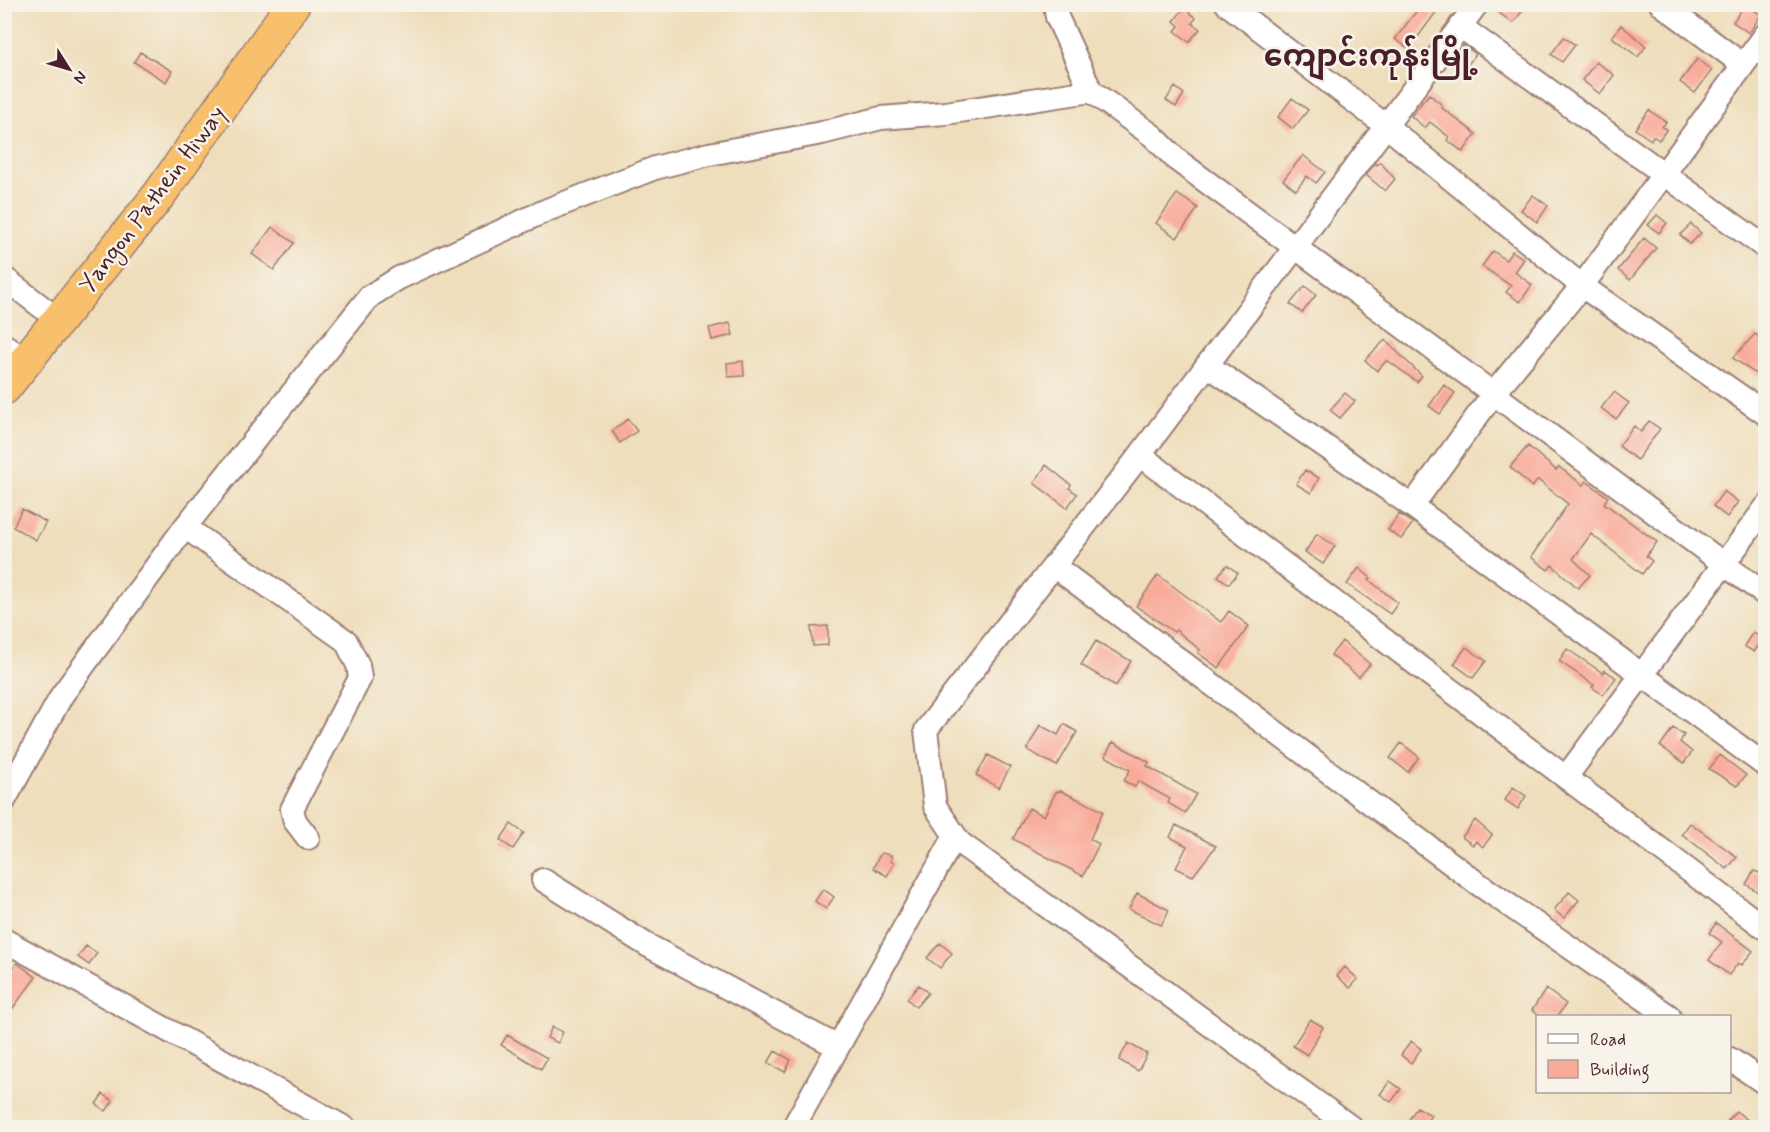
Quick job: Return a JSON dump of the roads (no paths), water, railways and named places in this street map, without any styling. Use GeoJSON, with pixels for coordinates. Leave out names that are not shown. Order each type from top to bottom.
{"type":"FeatureCollection","features":[{"type":"Feature","properties":{"kind":"highway","name":"Yangon Pathein Hiway"},"geometry":{"type":"LineString","coordinates":[[4,388],[16,353],[60,321],[159,195],[292,4]]}},
{"type":"Feature","properties":{"kind":"street"},"geometry":{"type":"LineString","coordinates":[[1055,4],[1057,17],[1091,91],[1153,136],[1178,160],[1766,595]]}},
{"type":"Feature","properties":{"kind":"street"},"geometry":{"type":"LineString","coordinates":[[1227,4],[1385,124],[1582,286],[1766,414]]}},
{"type":"Feature","properties":{"kind":"street"},"geometry":{"type":"LineString","coordinates":[[1352,1128],[960,843],[935,806],[926,730],[1140,455],[1385,124],[1477,4]]}},
{"type":"Feature","properties":{"kind":"street"},"geometry":{"type":"LineString","coordinates":[[1661,4],[1742,64]]}},
{"type":"Feature","properties":{"kind":"street"},"geometry":{"type":"LineString","coordinates":[[1460,26],[1766,248]]}},
{"type":"Feature","properties":{"kind":"street"},"geometry":{"type":"LineString","coordinates":[[1412,506],[1494,393],[1582,286],[1766,34]]}},
{"type":"Feature","properties":{"kind":"street"},"geometry":{"type":"LineString","coordinates":[[4,801],[62,695],[184,527],[370,296],[399,278],[547,210],[656,168],[709,154],[822,133],[881,118],[946,113],[1091,91]]}},
{"type":"Feature","properties":{"kind":"street"},"geometry":{"type":"LineString","coordinates":[[4,278],[60,321]]}},
{"type":"Feature","properties":{"kind":"street"},"geometry":{"type":"LineString","coordinates":[[1207,364],[1412,506],[1766,766]]}},
{"type":"Feature","properties":{"kind":"street"},"geometry":{"type":"LineString","coordinates":[[1140,455],[1766,929]]}},
{"type":"Feature","properties":{"kind":"street"},"geometry":{"type":"LineString","coordinates":[[1566,777],[1766,507]]}},
{"type":"Feature","properties":{"kind":"street"},"geometry":{"type":"LineString","coordinates":[[184,527],[345,641],[358,665],[360,678],[292,809],[295,821],[308,838]]}},
{"type":"Feature","properties":{"kind":"street"},"geometry":{"type":"LineString","coordinates":[[1054,566],[1477,883],[1666,1015]]}},
{"type":"Feature","properties":{"kind":"street"},"geometry":{"type":"LineString","coordinates":[[792,1128],[956,836]]}},
{"type":"Feature","properties":{"kind":"street"},"geometry":{"type":"LineString","coordinates":[[543,880],[646,945],[838,1047]]}},
{"type":"Feature","properties":{"kind":"street"},"geometry":{"type":"LineString","coordinates":[[4,940],[345,1128]]}},
{"type":"Feature","properties":{"kind":"street"},"geometry":{"type":"LineString","coordinates":[[1731,1060],[1766,1084]]}},
{"type":"Feature","properties":{"kind":"district","name":"ကျောင်းကုန်းမြို့"},"geometry":{"type":"Point","coordinates":[1371,56]}}]}
